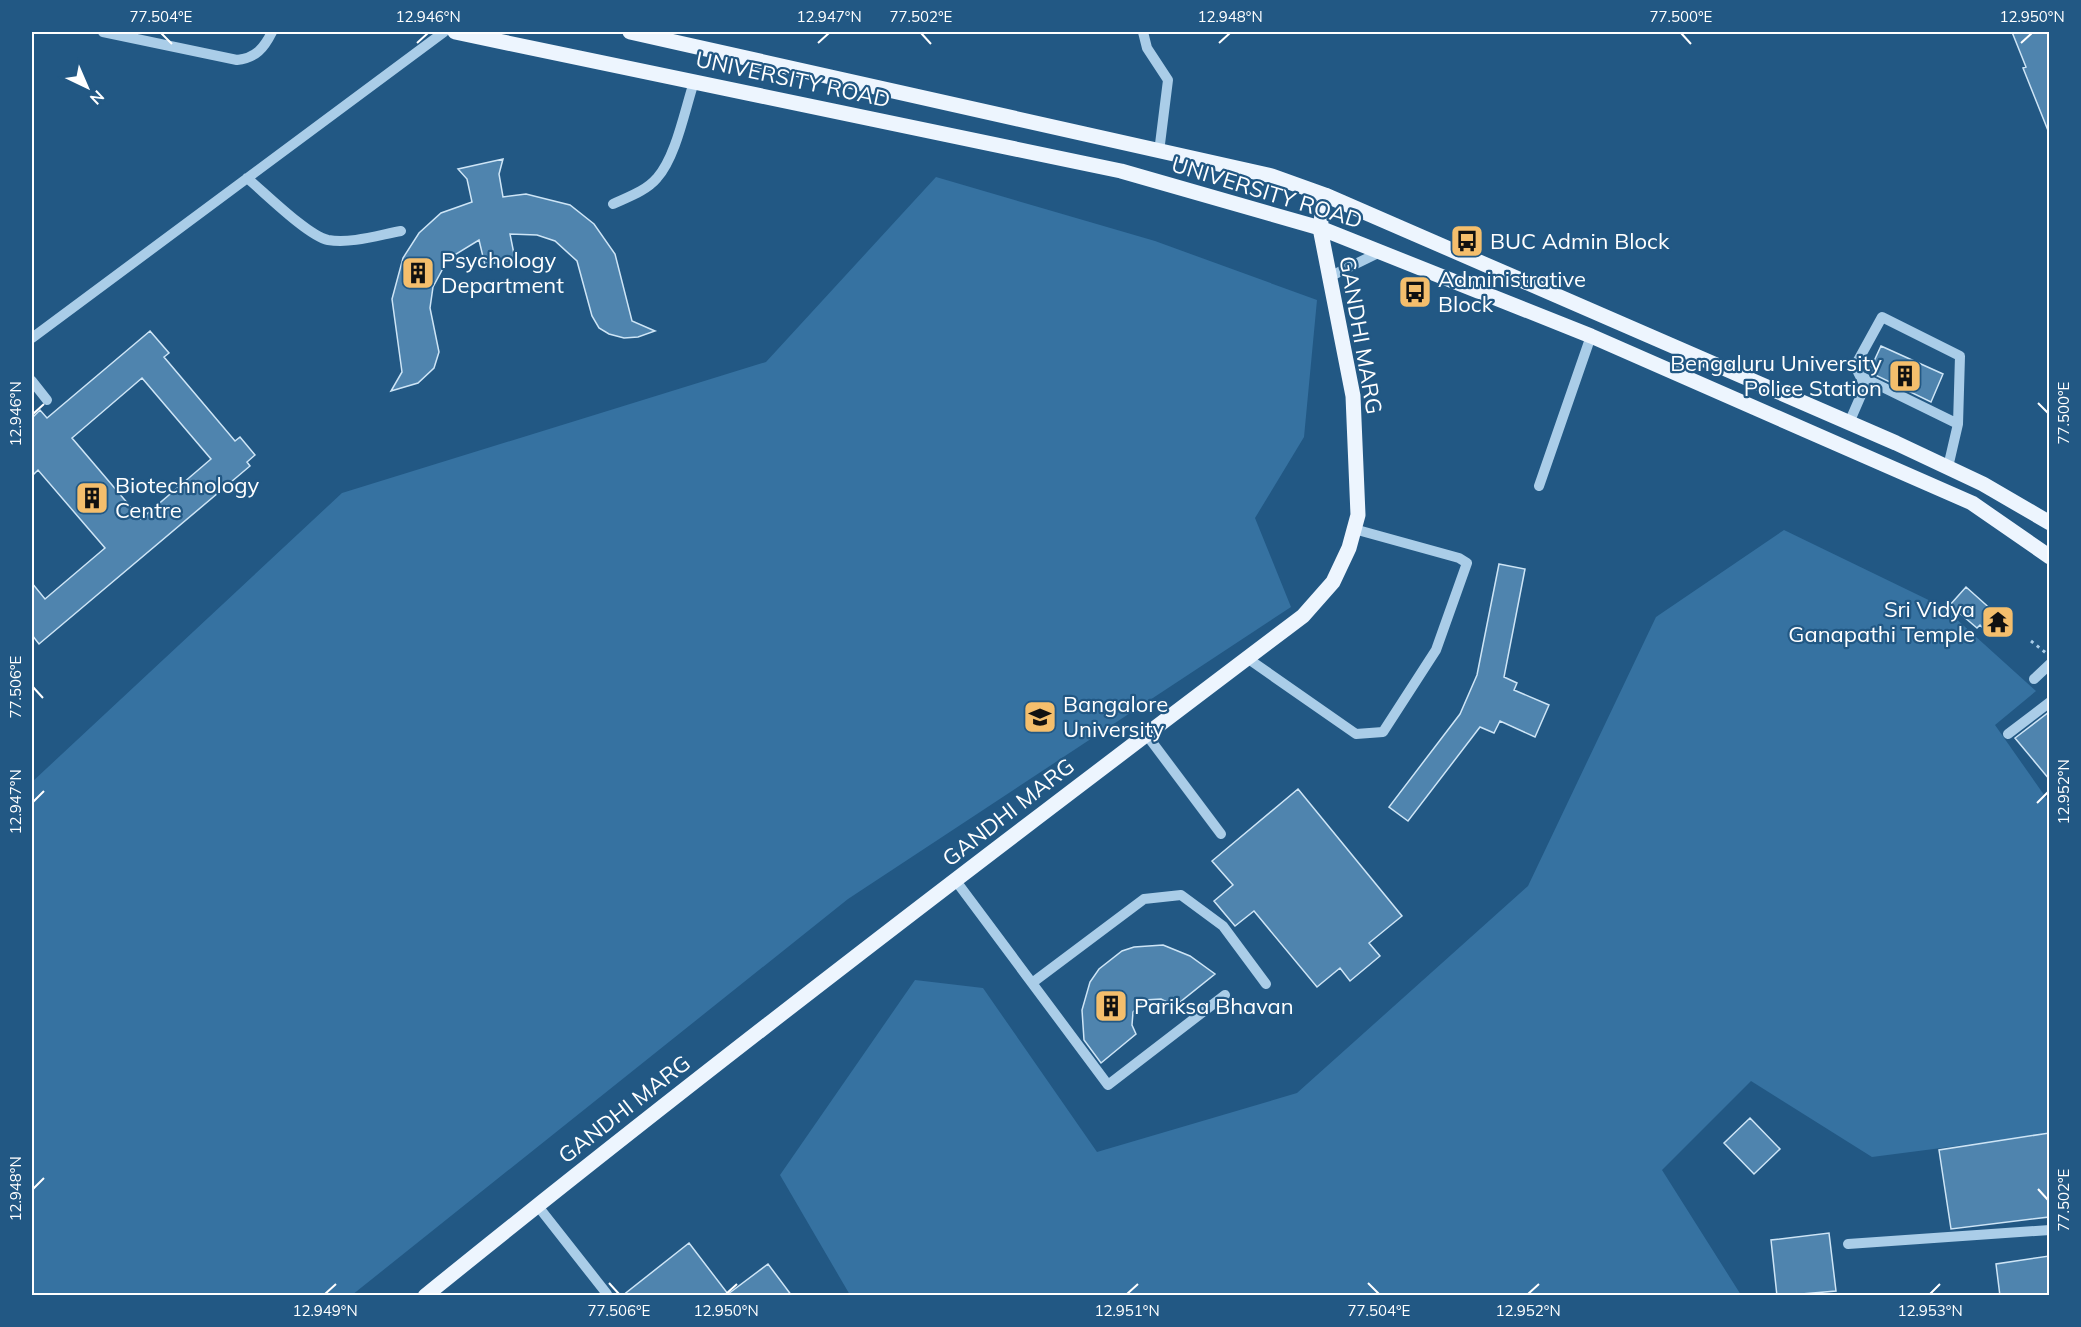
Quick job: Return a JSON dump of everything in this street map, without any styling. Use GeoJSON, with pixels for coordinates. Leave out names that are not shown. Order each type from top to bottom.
{"type":"FeatureCollection","features":[{"type":"Feature","properties":{"kind":"main road","name":"UNIVERSITY ROAD"},"geometry":{"type":"LineString","coordinates":[[455,32],[1121,171],[1320,228],[1591,336],[1972,504],[2049,557]]}},
{"type":"Feature","properties":{"kind":"main road","name":"UNIVERSITY ROAD"},"geometry":{"type":"LineString","coordinates":[[630,32],[1272,176],[1325,195],[1948,466],[2029,509],[2049,523]]}},
{"type":"Feature","properties":{"kind":"main road","name":"GANDHI MARG"},"geometry":{"type":"LineString","coordinates":[[425,1296],[537,1205],[1146,734],[1303,616],[1333,582],[1358,515],[1353,396],[1320,228],[1325,195]]}},
{"type":"Feature","properties":{"kind":"main road"},"geometry":{"type":"LineString","coordinates":[[1771,416],[1780,393]]}},
{"type":"Feature","properties":{"kind":"street"},"geometry":{"type":"LineString","coordinates":[[103,32],[237,60],[249,59],[257,54],[272,32]]}},
{"type":"Feature","properties":{"kind":"street"},"geometry":{"type":"LineString","coordinates":[[32,338],[444,32]]}},
{"type":"Feature","properties":{"kind":"street"},"geometry":{"type":"LineString","coordinates":[[1143,32],[1147,48],[1168,80],[1159,152]]}},
{"type":"Feature","properties":{"kind":"street"},"geometry":{"type":"LineString","coordinates":[[613,204],[642,190],[658,177],[669,158],[694,82]]}},
{"type":"Feature","properties":{"kind":"street"},"geometry":{"type":"LineString","coordinates":[[247,178],[310,231],[326,240],[347,240],[401,231]]}},
{"type":"Feature","properties":{"kind":"street"},"geometry":{"type":"LineString","coordinates":[[1329,277],[1380,252]]}},
{"type":"Feature","properties":{"kind":"street"},"geometry":{"type":"LineString","coordinates":[[1849,423],[1865,386],[1855,366],[1882,317],[1960,356],[1958,424],[1948,466]]}},
{"type":"Feature","properties":{"kind":"street"},"geometry":{"type":"LineString","coordinates":[[1539,486],[1591,336]]}},
{"type":"Feature","properties":{"kind":"street"},"geometry":{"type":"LineString","coordinates":[[1860,376],[1958,424]]}},
{"type":"Feature","properties":{"kind":"street"},"geometry":{"type":"LineString","coordinates":[[32,381],[47,400]]}},
{"type":"Feature","properties":{"kind":"street"},"geometry":{"type":"LineString","coordinates":[[1247,658],[1356,734],[1383,732],[1436,650],[1467,563],[1459,558],[1354,529]]}},
{"type":"Feature","properties":{"kind":"street"},"geometry":{"type":"LineString","coordinates":[[2034,679],[2049,664]]}},
{"type":"Feature","properties":{"kind":"street"},"geometry":{"type":"LineString","coordinates":[[2008,734],[2049,702]]}},
{"type":"Feature","properties":{"kind":"street"},"geometry":{"type":"LineString","coordinates":[[1146,734],[1221,834]]}},
{"type":"Feature","properties":{"kind":"street"},"geometry":{"type":"LineString","coordinates":[[956,881],[1107,1085],[1225,994]]}},
{"type":"Feature","properties":{"kind":"street"},"geometry":{"type":"LineString","coordinates":[[1032,983],[1144,899],[1181,895],[1223,926],[1266,984]]}},
{"type":"Feature","properties":{"kind":"street"},"geometry":{"type":"LineString","coordinates":[[537,1205],[607,1294]]}},
{"type":"Feature","properties":{"kind":"street"},"geometry":{"type":"LineString","coordinates":[[1848,1244],[2049,1230]]}},
{"type":"Feature","properties":{"kind":"path"},"geometry":{"type":"LineString","coordinates":[[2031,641],[2049,656]]}},
{"type":"Feature","properties":{"kind":"shaded area"},"geometry":{"type":"Polygon","coordinates":[[[936,177],[1155,241],[1317,300],[1304,437],[1255,518],[1291,607],[848,899],[352,1295],[32,1295],[32,782],[342,493],[766,362],[936,177]]]}},
{"type":"Feature","properties":{"kind":"shaded area"},"geometry":{"type":"Polygon","coordinates":[[[1784,530],[1943,607],[2036,691],[1995,725],[2049,802],[2049,1134],[1872,1157],[1751,1081],[1662,1170],[1741,1295],[850,1295],[780,1175],[915,980],[983,988],[1097,1152],[1297,1093],[1528,886],[1656,617],[1784,530]]]}},
{"type":"Feature","properties":{"kind":"building"},"geometry":{"type":"Polygon","coordinates":[[[2012,32],[2049,32],[2049,133],[2023,68],[2026,67],[2012,32]]]}},
{"type":"Feature","properties":{"kind":"building","name":"Psychology Department"},"geometry":{"type":"Polygon","coordinates":[[[503,159],[499,174],[503,197],[526,194],[570,205],[594,224],[615,254],[632,321],[655,331],[638,337],[624,338],[609,334],[599,328],[592,316],[577,261],[555,241],[537,235],[510,234],[515,259],[485,265],[479,240],[448,259],[433,287],[430,308],[439,352],[434,368],[418,383],[391,391],[402,372],[392,299],[403,258],[419,233],[441,213],[472,202],[467,179],[458,169],[503,159]]]}},
{"type":"Feature","properties":{"kind":"building","name":"Biotechnology Centre"},"geometry":{"type":"Polygon","coordinates":[[[150,331],[169,353],[164,357],[235,441],[240,437],[255,455],[247,462],[250,466],[39,644],[32,635],[32,583],[45,599],[105,548],[38,470],[32,476],[32,418],[40,410],[47,418],[150,331]],[[142,378],[72,438],[141,519],[211,459],[142,378]]]}},
{"type":"Feature","properties":{"kind":"building","name":"Bengaluru University Police Station"},"geometry":{"type":"Polygon","coordinates":[[[1881,346],[1943,374],[1931,402],[1869,372],[1881,346]]]}},
{"type":"Feature","properties":{"kind":"building"},"geometry":{"type":"Polygon","coordinates":[[[1499,564],[1525,569],[1504,677],[1517,683],[1514,690],[1549,705],[1535,737],[1500,721],[1494,733],[1480,727],[1408,821],[1389,807],[1460,714],[1477,675],[1499,564]]]}},
{"type":"Feature","properties":{"kind":"building"},"geometry":{"type":"Polygon","coordinates":[[[1966,587],[1994,612],[1990,616],[1994,619],[1984,629],[1980,625],[1977,628],[1950,605],[1966,587]]]}},
{"type":"Feature","properties":{"kind":"building"},"geometry":{"type":"Polygon","coordinates":[[[2049,712],[2049,779],[2015,738],[2049,712]]]}},
{"type":"Feature","properties":{"kind":"building"},"geometry":{"type":"Polygon","coordinates":[[[1298,789],[1402,916],[1369,943],[1380,956],[1350,981],[1340,968],[1317,987],[1254,911],[1235,926],[1214,901],[1233,885],[1212,861],[1298,789]]]}},
{"type":"Feature","properties":{"kind":"building","name":"Pariksa Bhavan"},"geometry":{"type":"Polygon","coordinates":[[[1163,945],[1190,956],[1215,974],[1175,1006],[1161,999],[1144,1000],[1133,1012],[1132,1025],[1136,1034],[1101,1063],[1084,1040],[1082,1010],[1090,982],[1099,969],[1122,951],[1134,947],[1163,945]]]}},
{"type":"Feature","properties":{"kind":"building"},"geometry":{"type":"Polygon","coordinates":[[[1750,1118],[1780,1149],[1754,1174],[1724,1143],[1750,1118]]]}},
{"type":"Feature","properties":{"kind":"building"},"geometry":{"type":"Polygon","coordinates":[[[2049,1133],[2049,1217],[1951,1229],[1939,1150],[2049,1133]]]}},
{"type":"Feature","properties":{"kind":"building"},"geometry":{"type":"Polygon","coordinates":[[[1829,1233],[1836,1291],[1777,1296],[1771,1240],[1829,1233]]]}},
{"type":"Feature","properties":{"kind":"building"},"geometry":{"type":"Polygon","coordinates":[[[689,1243],[728,1294],[768,1264],[792,1296],[622,1296],[689,1243]]]}},
{"type":"Feature","properties":{"kind":"building"},"geometry":{"type":"Polygon","coordinates":[[[2049,1256],[2049,1296],[2000,1296],[1996,1264],[2049,1256]]]}},
{"type":"Feature","properties":{"kind":"place","name":"BUC Admin Block"},"geometry":{"type":"Point","coordinates":[1467,241]}},
{"type":"Feature","properties":{"kind":"place","name":"Psychology Department"},"geometry":{"type":"Point","coordinates":[418,273]}},
{"type":"Feature","properties":{"kind":"place","name":"Administrative Block"},"geometry":{"type":"Point","coordinates":[1415,292]}},
{"type":"Feature","properties":{"kind":"place","name":"Bengaluru University Police Station"},"geometry":{"type":"Point","coordinates":[1905,376]}},
{"type":"Feature","properties":{"kind":"place","name":"Biotechnology Centre"},"geometry":{"type":"Point","coordinates":[92,498]}},
{"type":"Feature","properties":{"kind":"place","name":"Sri Vidya Ganapathi Temple"},"geometry":{"type":"Point","coordinates":[1998,622]}},
{"type":"Feature","properties":{"kind":"place","name":"Bangalore University"},"geometry":{"type":"Point","coordinates":[1040,717]}},
{"type":"Feature","properties":{"kind":"place","name":"Pariksa Bhavan"},"geometry":{"type":"Point","coordinates":[1111,1006]}}]}
